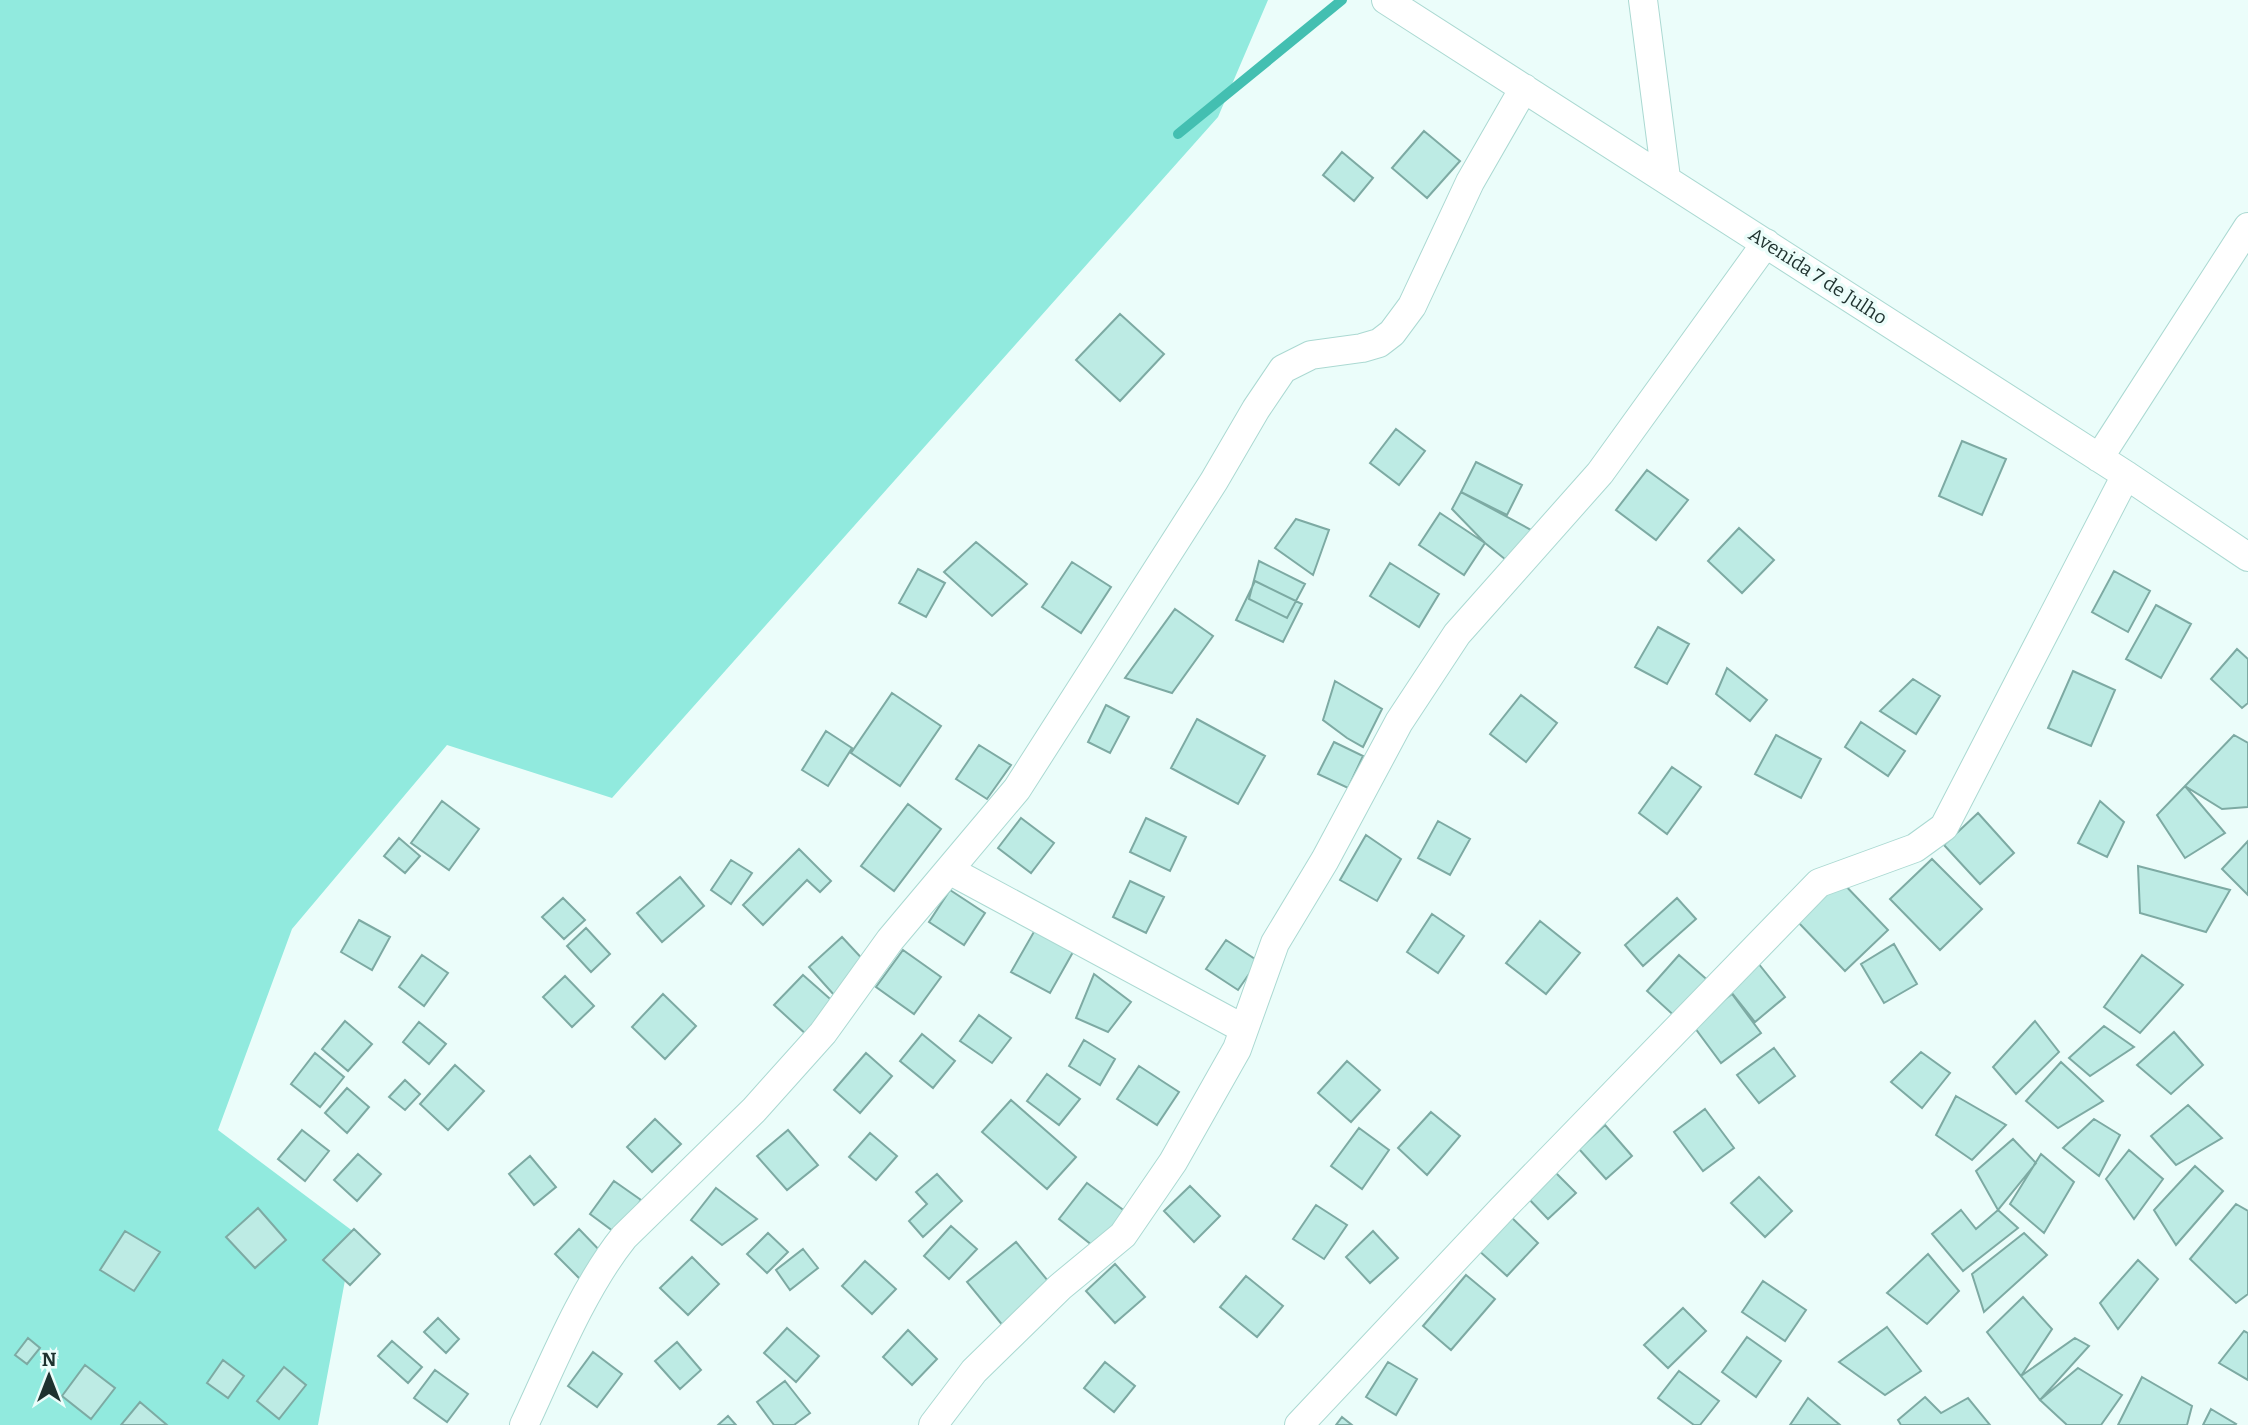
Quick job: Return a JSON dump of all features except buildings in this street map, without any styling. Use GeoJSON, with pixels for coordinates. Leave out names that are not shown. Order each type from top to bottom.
{"type":"FeatureCollection","features":[{"type":"Feature","properties":{"kind":"street","name":"Avenida 7 de Julho"},"geometry":{"type":"LineString","coordinates":[[1386,0],[2126,475],[2248,557]]}},
{"type":"Feature","properties":{"kind":"street"},"geometry":{"type":"LineString","coordinates":[[1643,0],[1666,178]]}},
{"type":"Feature","properties":{"kind":"street"},"geometry":{"type":"LineString","coordinates":[[524,1425],[609,1255],[624,1237],[754,1110],[815,1043],[890,940],[1017,789],[1283,369],[1311,355],[1379,343],[1392,333],[1412,306],[1471,182],[1524,88]]}},
{"type":"Feature","properties":{"kind":"street"},"geometry":{"type":"LineString","coordinates":[[2099,458],[2248,228]]}},
{"type":"Feature","properties":{"kind":"street"},"geometry":{"type":"LineString","coordinates":[[933,1425],[974,1371],[1060,1287],[1123,1235],[1173,1161],[1237,1049],[1275,943],[1325,860],[1399,722],[1457,634],[1600,473],[1766,243]]}},
{"type":"Feature","properties":{"kind":"street"},"geometry":{"type":"LineString","coordinates":[[1300,1425],[1503,1208],[1819,883],[1916,848],[1944,827],[2126,475]]}},
{"type":"Feature","properties":{"kind":"street"},"geometry":{"type":"LineString","coordinates":[[949,870],[1244,1029]]}},
{"type":"Feature","properties":{"kind":"shaded area"},"geometry":{"type":"Polygon","coordinates":[[[0,0],[1268,0],[1218,117],[612,798],[447,745],[292,929],[218,1130],[354,1232],[318,1425],[0,1425],[0,0]]]}},
{"type":"Feature","properties":{"kind":"waterway"},"geometry":{"type":"LineString","coordinates":[[1178,134],[1342,0]]}}]}
